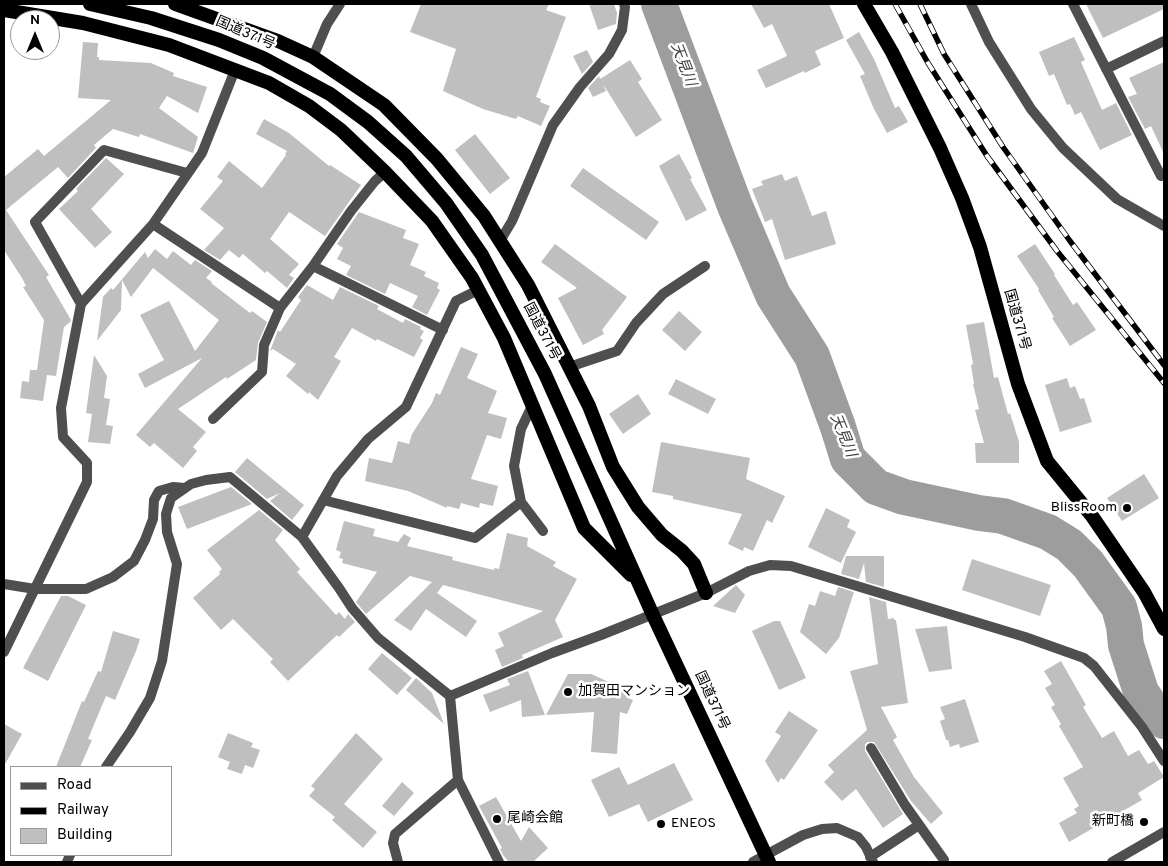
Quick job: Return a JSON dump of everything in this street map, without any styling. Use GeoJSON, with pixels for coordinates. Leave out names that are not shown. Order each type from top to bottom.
{"type":"FeatureCollection","features":[{"type":"Feature","properties":{"kind":"highway","name":"国道371号"},"geometry":{"type":"LineString","coordinates":[[90,4],[119,10],[220,40],[263,58],[330,94],[368,122],[406,156],[446,203],[482,255],[545,374],[763,860]]}},
{"type":"Feature","properties":{"kind":"highway"},"geometry":{"type":"LineString","coordinates":[[174,4],[278,41],[313,57],[384,105],[437,159],[484,216],[528,285],[589,406],[613,467],[638,507],[662,535],[682,551],[694,564],[706,593]]}},
{"type":"Feature","properties":{"kind":"highway","name":"国道371号"},"geometry":{"type":"LineString","coordinates":[[864,4],[892,52],[962,198],[980,247],[1018,384],[1047,461],[1092,516],[1144,592],[1164,629]]}},
{"type":"Feature","properties":{"kind":"highway"},"geometry":{"type":"LineString","coordinates":[[4,10],[83,23],[160,43],[269,83],[309,106],[341,130],[386,172],[432,221],[472,278],[504,338],[584,528],[638,583]]}},
{"type":"Feature","properties":{"kind":"street"},"geometry":{"type":"LineString","coordinates":[[313,57],[328,24],[340,4]]}},
{"type":"Feature","properties":{"kind":"street"},"geometry":{"type":"LineString","coordinates":[[500,242],[512,221],[553,125],[580,87],[608,54],[622,30],[626,7],[624,4]]}},
{"type":"Feature","properties":{"kind":"street"},"geometry":{"type":"LineString","coordinates":[[971,4],[989,42],[1031,109],[1064,148],[1117,199],[1164,226]]}},
{"type":"Feature","properties":{"kind":"street"},"geometry":{"type":"LineString","coordinates":[[1073,4],[1160,176],[1164,174]]}},
{"type":"Feature","properties":{"kind":"street"},"geometry":{"type":"LineString","coordinates":[[1106,69],[1164,41]]}},
{"type":"Feature","properties":{"kind":"street"},"geometry":{"type":"LineString","coordinates":[[4,652],[88,482],[87,463],[63,437],[62,408],[81,304],[153,224],[202,153],[235,70]]}},
{"type":"Feature","properties":{"kind":"street"},"geometry":{"type":"LineString","coordinates":[[81,304],[35,222],[104,150],[187,173]]}},
{"type":"Feature","properties":{"kind":"street"},"geometry":{"type":"LineString","coordinates":[[214,419],[262,372],[264,345],[280,308],[313,266],[351,211],[375,181],[386,172]]}},
{"type":"Feature","properties":{"kind":"street"},"geometry":{"type":"LineString","coordinates":[[153,224],[280,308]]}},
{"type":"Feature","properties":{"kind":"street"},"geometry":{"type":"LineString","coordinates":[[313,266],[443,330]]}},
{"type":"Feature","properties":{"kind":"street"},"geometry":{"type":"LineString","coordinates":[[569,366],[617,351],[636,323],[664,294],[705,266]]}},
{"type":"Feature","properties":{"kind":"street"},"geometry":{"type":"LineString","coordinates":[[302,537],[336,476],[368,440],[406,407],[456,301],[478,290]]}},
{"type":"Feature","properties":{"kind":"street"},"geometry":{"type":"LineString","coordinates":[[532,406],[520,429],[514,466],[521,502],[543,531]]}},
{"type":"Feature","properties":{"kind":"street"},"geometry":{"type":"LineString","coordinates":[[107,766],[150,698],[162,660],[177,564],[167,532],[166,514],[171,498],[190,484],[230,477],[302,537],[352,608],[378,638],[450,696],[458,780],[499,862]]}},
{"type":"Feature","properties":{"kind":"street"},"geometry":{"type":"LineString","coordinates":[[4,584],[35,589],[86,589],[113,577],[134,560],[145,540],[152,519],[154,500],[159,491],[173,487],[185,488]]}},
{"type":"Feature","properties":{"kind":"street"},"geometry":{"type":"LineString","coordinates":[[323,500],[475,538],[521,502]]}},
{"type":"Feature","properties":{"kind":"street"},"geometry":{"type":"LineString","coordinates":[[450,696],[552,653],[706,593],[748,571],[770,565],[791,566],[1084,658],[1094,666],[1142,726],[1164,761]]}},
{"type":"Feature","properties":{"kind":"street"},"geometry":{"type":"LineString","coordinates":[[871,748],[919,825],[944,860]]}},
{"type":"Feature","properties":{"kind":"street"},"geometry":{"type":"LineString","coordinates":[[398,862],[392,843],[395,834],[458,780]]}},
{"type":"Feature","properties":{"kind":"street"},"geometry":{"type":"LineString","coordinates":[[763,860],[803,835],[836,828],[858,837],[866,847],[872,860],[919,825]]}},
{"type":"Feature","properties":{"kind":"street"},"geometry":{"type":"LineString","coordinates":[[1112,862],[1164,832]]}},
{"type":"Feature","properties":{"kind":"building"},"geometry":{"type":"Polygon","coordinates":[[[421,4],[549,4],[546,10],[566,17],[536,97],[541,99],[540,102],[550,106],[541,126],[518,116],[516,119],[483,109],[443,91],[456,49],[410,32],[421,4]]]}},
{"type":"Feature","properties":{"kind":"building"},"geometry":{"type":"Polygon","coordinates":[[[589,4],[614,4],[617,13],[616,24],[598,30],[589,4]]]}},
{"type":"Feature","properties":{"kind":"building"},"geometry":{"type":"Polygon","coordinates":[[[751,4],[829,4],[844,38],[815,51],[821,65],[766,88],[757,70],[787,56],[772,24],[764,28],[751,4]]]}},
{"type":"Feature","properties":{"kind":"building"},"geometry":{"type":"Polygon","coordinates":[[[1086,4],[1164,4],[1164,9],[1103,38],[1086,4]]]}},
{"type":"Feature","properties":{"kind":"building"},"geometry":{"type":"Polygon","coordinates":[[[859,32],[874,59],[895,108],[899,106],[908,122],[887,133],[860,76],[865,74],[846,40],[859,32]]]}},
{"type":"Feature","properties":{"kind":"building"},"geometry":{"type":"Polygon","coordinates":[[[1074,37],[1085,60],[1081,62],[1102,110],[1116,103],[1132,135],[1100,150],[1081,112],[1075,115],[1070,104],[1067,105],[1054,74],[1049,76],[1039,52],[1074,37]]]}},
{"type":"Feature","properties":{"kind":"building"},"geometry":{"type":"Polygon","coordinates":[[[83,42],[98,43],[97,57],[99,57],[99,60],[151,63],[174,73],[173,76],[207,87],[198,113],[167,96],[159,108],[198,137],[193,153],[140,134],[139,137],[113,129],[94,145],[96,148],[68,178],[58,167],[6,210],[49,275],[46,277],[71,320],[64,327],[56,376],[47,375],[43,401],[20,398],[22,381],[29,382],[30,370],[37,370],[44,320],[23,287],[26,286],[22,278],[4,250],[4,177],[38,149],[44,156],[111,100],[78,98],[83,42]]]}},
{"type":"Feature","properties":{"kind":"building"},"geometry":{"type":"Polygon","coordinates":[[[587,50],[593,62],[582,74],[573,56],[587,50]]]}},
{"type":"Feature","properties":{"kind":"building"},"geometry":{"type":"Polygon","coordinates":[[[630,60],[642,79],[638,82],[662,120],[636,137],[603,84],[606,91],[593,97],[588,88],[599,76],[600,79],[630,60]]]}},
{"type":"Feature","properties":{"kind":"building"},"geometry":{"type":"Polygon","coordinates":[[[1164,62],[1164,154],[1151,126],[1145,129],[1128,97],[1137,94],[1129,78],[1164,62]]]}},
{"type":"Feature","properties":{"kind":"building"},"geometry":{"type":"Polygon","coordinates":[[[264,119],[289,133],[329,166],[361,185],[325,236],[289,212],[270,239],[299,264],[289,275],[294,278],[287,288],[267,271],[265,273],[243,254],[239,258],[229,250],[220,260],[204,250],[224,228],[200,209],[223,181],[217,177],[229,161],[262,188],[286,155],[287,151],[256,134],[264,119]]]}},
{"type":"Feature","properties":{"kind":"building"},"geometry":{"type":"Polygon","coordinates":[[[475,134],[510,178],[490,194],[455,150],[475,134]]]}},
{"type":"Feature","properties":{"kind":"building"},"geometry":{"type":"Polygon","coordinates":[[[679,154],[707,210],[686,221],[659,166],[679,154]]]}},
{"type":"Feature","properties":{"kind":"building"},"geometry":{"type":"Polygon","coordinates":[[[106,158],[124,174],[91,209],[112,232],[95,248],[59,209],[78,191],[76,189],[106,158]]]}},
{"type":"Feature","properties":{"kind":"building"},"geometry":{"type":"Polygon","coordinates":[[[583,168],[659,222],[646,240],[570,186],[583,168]]]}},
{"type":"Feature","properties":{"kind":"building"},"geometry":{"type":"Polygon","coordinates":[[[782,174],[785,181],[797,176],[812,216],[826,211],[836,244],[785,260],[772,219],[765,222],[752,189],[763,185],[761,181],[782,174]]]}},
{"type":"Feature","properties":{"kind":"building"},"geometry":{"type":"Polygon","coordinates":[[[359,212],[406,230],[403,238],[419,244],[410,265],[426,272],[424,276],[439,283],[437,288],[440,290],[427,315],[412,307],[418,296],[390,283],[385,294],[346,275],[351,266],[337,259],[343,248],[337,244],[359,212]]]}},
{"type":"Feature","properties":{"kind":"building"},"geometry":{"type":"Polygon","coordinates":[[[555,244],[627,297],[602,330],[604,334],[583,345],[558,298],[577,288],[541,262],[555,244]]]}},
{"type":"Feature","properties":{"kind":"building"},"geometry":{"type":"Polygon","coordinates":[[[1035,244],[1073,305],[1077,302],[1096,330],[1070,346],[1052,318],[1054,317],[1039,289],[1017,256],[1035,244]]]}},
{"type":"Feature","properties":{"kind":"building"},"geometry":{"type":"Polygon","coordinates":[[[155,249],[167,259],[173,251],[191,265],[195,260],[212,271],[206,278],[211,283],[250,313],[252,311],[267,322],[258,343],[256,360],[227,379],[226,377],[178,409],[206,432],[193,447],[197,451],[183,468],[154,443],[150,447],[136,435],[202,358],[145,388],[138,374],[164,360],[140,315],[169,301],[195,351],[219,320],[153,268],[131,297],[122,280],[121,310],[97,341],[103,297],[111,288],[113,290],[145,252],[148,258],[155,249]]]}},
{"type":"Feature","properties":{"kind":"building"},"geometry":{"type":"Polygon","coordinates":[[[307,285],[333,300],[340,287],[379,306],[377,309],[403,323],[405,319],[421,327],[420,329],[424,331],[420,338],[423,340],[414,357],[377,339],[376,341],[352,328],[334,357],[341,361],[318,400],[309,392],[308,394],[286,376],[296,364],[273,349],[270,351],[278,330],[280,332],[301,300],[298,297],[307,285]]]}},
{"type":"Feature","properties":{"kind":"building"},"geometry":{"type":"Polygon","coordinates":[[[679,311],[702,332],[685,351],[662,330],[679,311]]]}},
{"type":"Feature","properties":{"kind":"building"},"geometry":{"type":"Polygon","coordinates":[[[984,322],[994,378],[998,377],[1008,414],[1010,413],[1019,442],[1019,463],[976,463],[975,443],[984,443],[975,410],[979,409],[973,384],[971,365],[973,364],[966,325],[984,322]]]}},
{"type":"Feature","properties":{"kind":"building"},"geometry":{"type":"Polygon","coordinates":[[[461,347],[478,354],[467,378],[497,391],[488,413],[507,418],[501,439],[487,435],[471,479],[498,486],[493,506],[480,503],[479,508],[461,503],[459,509],[447,506],[447,508],[408,491],[365,481],[369,458],[392,463],[398,441],[409,444],[412,434],[432,403],[436,393],[440,395],[461,347]]]}},
{"type":"Feature","properties":{"kind":"building"},"geometry":{"type":"Polygon","coordinates":[[[94,355],[107,376],[104,398],[110,399],[106,425],[113,426],[110,444],[88,442],[92,414],[86,413],[94,355]]]}},
{"type":"Feature","properties":{"kind":"building"},"geometry":{"type":"Polygon","coordinates":[[[1067,378],[1070,388],[1075,386],[1080,399],[1084,398],[1092,422],[1060,432],[1045,385],[1067,378]]]}},
{"type":"Feature","properties":{"kind":"building"},"geometry":{"type":"Polygon","coordinates":[[[676,379],[716,399],[708,414],[668,394],[676,379]]]}},
{"type":"Feature","properties":{"kind":"building"},"geometry":{"type":"Polygon","coordinates":[[[638,394],[651,414],[623,434],[609,414],[638,394]]]}},
{"type":"Feature","properties":{"kind":"building"},"geometry":{"type":"Polygon","coordinates":[[[661,442],[750,458],[746,479],[785,496],[772,523],[767,520],[753,551],[744,547],[743,551],[728,544],[742,514],[673,499],[673,496],[652,492],[661,442]]]}},
{"type":"Feature","properties":{"kind":"building"},"geometry":{"type":"Polygon","coordinates":[[[247,458],[304,505],[292,520],[270,501],[280,493],[267,499],[235,472],[247,458]]]}},
{"type":"Feature","properties":{"kind":"building"},"geometry":{"type":"Polygon","coordinates":[[[1144,474],[1159,498],[1122,521],[1107,498],[1144,474]]]}},
{"type":"Feature","properties":{"kind":"building"},"geometry":{"type":"Polygon","coordinates":[[[231,487],[252,504],[187,529],[178,507],[231,487]]]}},
{"type":"Feature","properties":{"kind":"building"},"geometry":{"type":"Polygon","coordinates":[[[826,508],[850,520],[847,527],[856,532],[841,563],[808,547],[826,508]]]}},
{"type":"Feature","properties":{"kind":"building"},"geometry":{"type":"Polygon","coordinates":[[[259,510],[283,530],[275,540],[300,569],[297,572],[336,615],[339,612],[345,619],[348,614],[355,622],[339,637],[337,635],[288,681],[270,662],[273,659],[233,619],[221,630],[193,598],[220,574],[219,572],[222,569],[207,550],[259,510]]]}},
{"type":"Feature","properties":{"kind":"building"},"geometry":{"type":"Polygon","coordinates":[[[344,521],[375,529],[373,536],[398,542],[404,534],[411,538],[407,546],[453,557],[452,560],[494,570],[494,568],[499,569],[507,533],[528,538],[527,546],[556,562],[553,566],[577,579],[555,620],[563,637],[522,655],[523,658],[502,667],[495,650],[504,646],[498,633],[543,611],[443,585],[437,593],[477,621],[466,637],[426,609],[411,631],[394,620],[432,582],[410,576],[366,614],[356,602],[377,572],[342,563],[343,559],[339,558],[341,552],[336,550],[344,521]]]}},
{"type":"Feature","properties":{"kind":"building"},"geometry":{"type":"Polygon","coordinates":[[[846,556],[884,556],[884,587],[866,582],[864,563],[859,579],[841,574],[846,556]]]}},
{"type":"Feature","properties":{"kind":"building"},"geometry":{"type":"Polygon","coordinates":[[[972,559],[1051,585],[1040,616],[962,590],[972,559]]]}},
{"type":"Feature","properties":{"kind":"building"},"geometry":{"type":"Polygon","coordinates":[[[736,585],[745,595],[735,613],[713,606],[736,585]]]}},
{"type":"Feature","properties":{"kind":"building"},"geometry":{"type":"Polygon","coordinates":[[[838,587],[854,592],[839,638],[826,654],[800,632],[809,604],[815,606],[820,591],[835,596],[838,587]]]}},
{"type":"Feature","properties":{"kind":"building"},"geometry":{"type":"Polygon","coordinates":[[[61,596],[68,596],[86,605],[48,681],[23,668],[61,596]]]}},
{"type":"Feature","properties":{"kind":"building"},"geometry":{"type":"Polygon","coordinates":[[[869,597],[886,602],[888,619],[894,618],[896,620],[908,703],[881,707],[897,737],[893,740],[914,777],[943,813],[931,824],[911,801],[874,742],[865,744],[865,751],[903,814],[883,828],[856,789],[842,801],[824,782],[834,772],[828,765],[867,730],[850,671],[878,664],[869,597]]]}},
{"type":"Feature","properties":{"kind":"building"},"geometry":{"type":"Polygon","coordinates":[[[774,621],[780,621],[806,678],[779,690],[752,631],[774,621]]]}},
{"type":"Feature","properties":{"kind":"building"},"geometry":{"type":"Polygon","coordinates":[[[947,626],[952,669],[929,672],[915,629],[947,626]]]}},
{"type":"Feature","properties":{"kind":"building"},"geometry":{"type":"Polygon","coordinates":[[[113,631],[140,639],[115,700],[106,696],[88,739],[92,740],[80,766],[56,766],[82,701],[84,702],[98,671],[101,672],[113,631]]]}},
{"type":"Feature","properties":{"kind":"building"},"geometry":{"type":"Polygon","coordinates":[[[382,653],[412,678],[397,695],[368,669],[382,653]]]}},
{"type":"Feature","properties":{"kind":"building"},"geometry":{"type":"Polygon","coordinates":[[[1061,661],[1086,705],[1083,707],[1102,738],[1114,731],[1128,756],[1139,750],[1148,764],[1154,761],[1164,777],[1138,793],[1142,800],[1069,842],[1059,823],[1077,813],[1074,809],[1079,806],[1063,778],[1083,767],[1059,726],[1061,724],[1051,707],[1055,705],[1045,688],[1052,684],[1044,671],[1061,661]]]}},
{"type":"Feature","properties":{"kind":"building"},"geometry":{"type":"Polygon","coordinates":[[[528,671],[545,715],[522,717],[521,700],[490,712],[483,695],[510,685],[507,679],[528,671]]]}},
{"type":"Feature","properties":{"kind":"building"},"geometry":{"type":"Polygon","coordinates":[[[568,674],[591,674],[629,691],[626,697],[633,700],[627,714],[620,712],[617,754],[591,752],[594,712],[546,715],[568,674]]]}},
{"type":"Feature","properties":{"kind":"building"},"geometry":{"type":"Polygon","coordinates":[[[416,678],[432,693],[444,724],[406,690],[416,678]]]}},
{"type":"Feature","properties":{"kind":"building"},"geometry":{"type":"Polygon","coordinates":[[[965,699],[979,742],[960,748],[959,744],[950,747],[940,721],[945,719],[940,707],[965,699]]]}},
{"type":"Feature","properties":{"kind":"building"},"geometry":{"type":"Polygon","coordinates":[[[789,711],[818,730],[784,780],[781,778],[778,783],[765,761],[781,736],[775,732],[789,711]]]}},
{"type":"Feature","properties":{"kind":"building"},"geometry":{"type":"Polygon","coordinates":[[[4,724],[22,734],[4,766],[4,724]]]}},
{"type":"Feature","properties":{"kind":"building"},"geometry":{"type":"Polygon","coordinates":[[[228,733],[253,743],[251,747],[260,750],[253,768],[245,765],[242,774],[227,769],[230,762],[218,757],[228,733]]]}},
{"type":"Feature","properties":{"kind":"building"},"geometry":{"type":"Polygon","coordinates":[[[356,733],[383,759],[344,804],[377,832],[363,848],[332,820],[335,817],[309,796],[315,789],[311,786],[356,733]]]}},
{"type":"Feature","properties":{"kind":"building"},"geometry":{"type":"Polygon","coordinates":[[[674,763],[693,800],[648,822],[639,804],[609,817],[591,780],[619,767],[628,785],[674,763]]]}},
{"type":"Feature","properties":{"kind":"building"},"geometry":{"type":"Polygon","coordinates":[[[402,782],[414,793],[394,816],[382,806],[402,782]]]}},
{"type":"Feature","properties":{"kind":"building"},"geometry":{"type":"Polygon","coordinates":[[[496,797],[521,841],[529,827],[548,848],[533,862],[507,862],[503,855],[500,849],[502,848],[479,806],[496,797]]]}},
{"type":"Feature","properties":{"kind":"waterway","name":"天見川"},"geometry":{"type":"LineString","coordinates":[[659,4],[735,206],[773,295],[812,356],[848,459],[876,487],[904,497],[979,513],[1003,516],[1048,532],[1069,545],[1088,564],[1119,607],[1126,645],[1141,692],[1155,713],[1164,721]]}},
{"type":"Feature","properties":{"kind":"waterway","name":"天見川"},"geometry":{"type":"LineString","coordinates":[[1155,713],[1164,730]]}},
{"type":"Feature","properties":{"kind":"railway"},"geometry":{"type":"LineString","coordinates":[[895,4],[928,63],[987,156],[1057,251],[1164,383]]}},
{"type":"Feature","properties":{"kind":"railway"},"geometry":{"type":"LineString","coordinates":[[920,4],[944,54],[1003,147],[1070,241],[1164,365]]}},
{"type":"Feature","properties":{"kind":"place","name":"BlissRoom"},"geometry":{"type":"Point","coordinates":[1127,508]}},
{"type":"Feature","properties":{"kind":"place","name":"加賀田マンション"},"geometry":{"type":"Point","coordinates":[568,692]}},
{"type":"Feature","properties":{"kind":"place","name":"尾崎会館"},"geometry":{"type":"Point","coordinates":[497,819]}},
{"type":"Feature","properties":{"kind":"place","name":"新町橋"},"geometry":{"type":"Point","coordinates":[1144,822]}},
{"type":"Feature","properties":{"kind":"place","name":"ENEOS"},"geometry":{"type":"Point","coordinates":[661,824]}}]}
